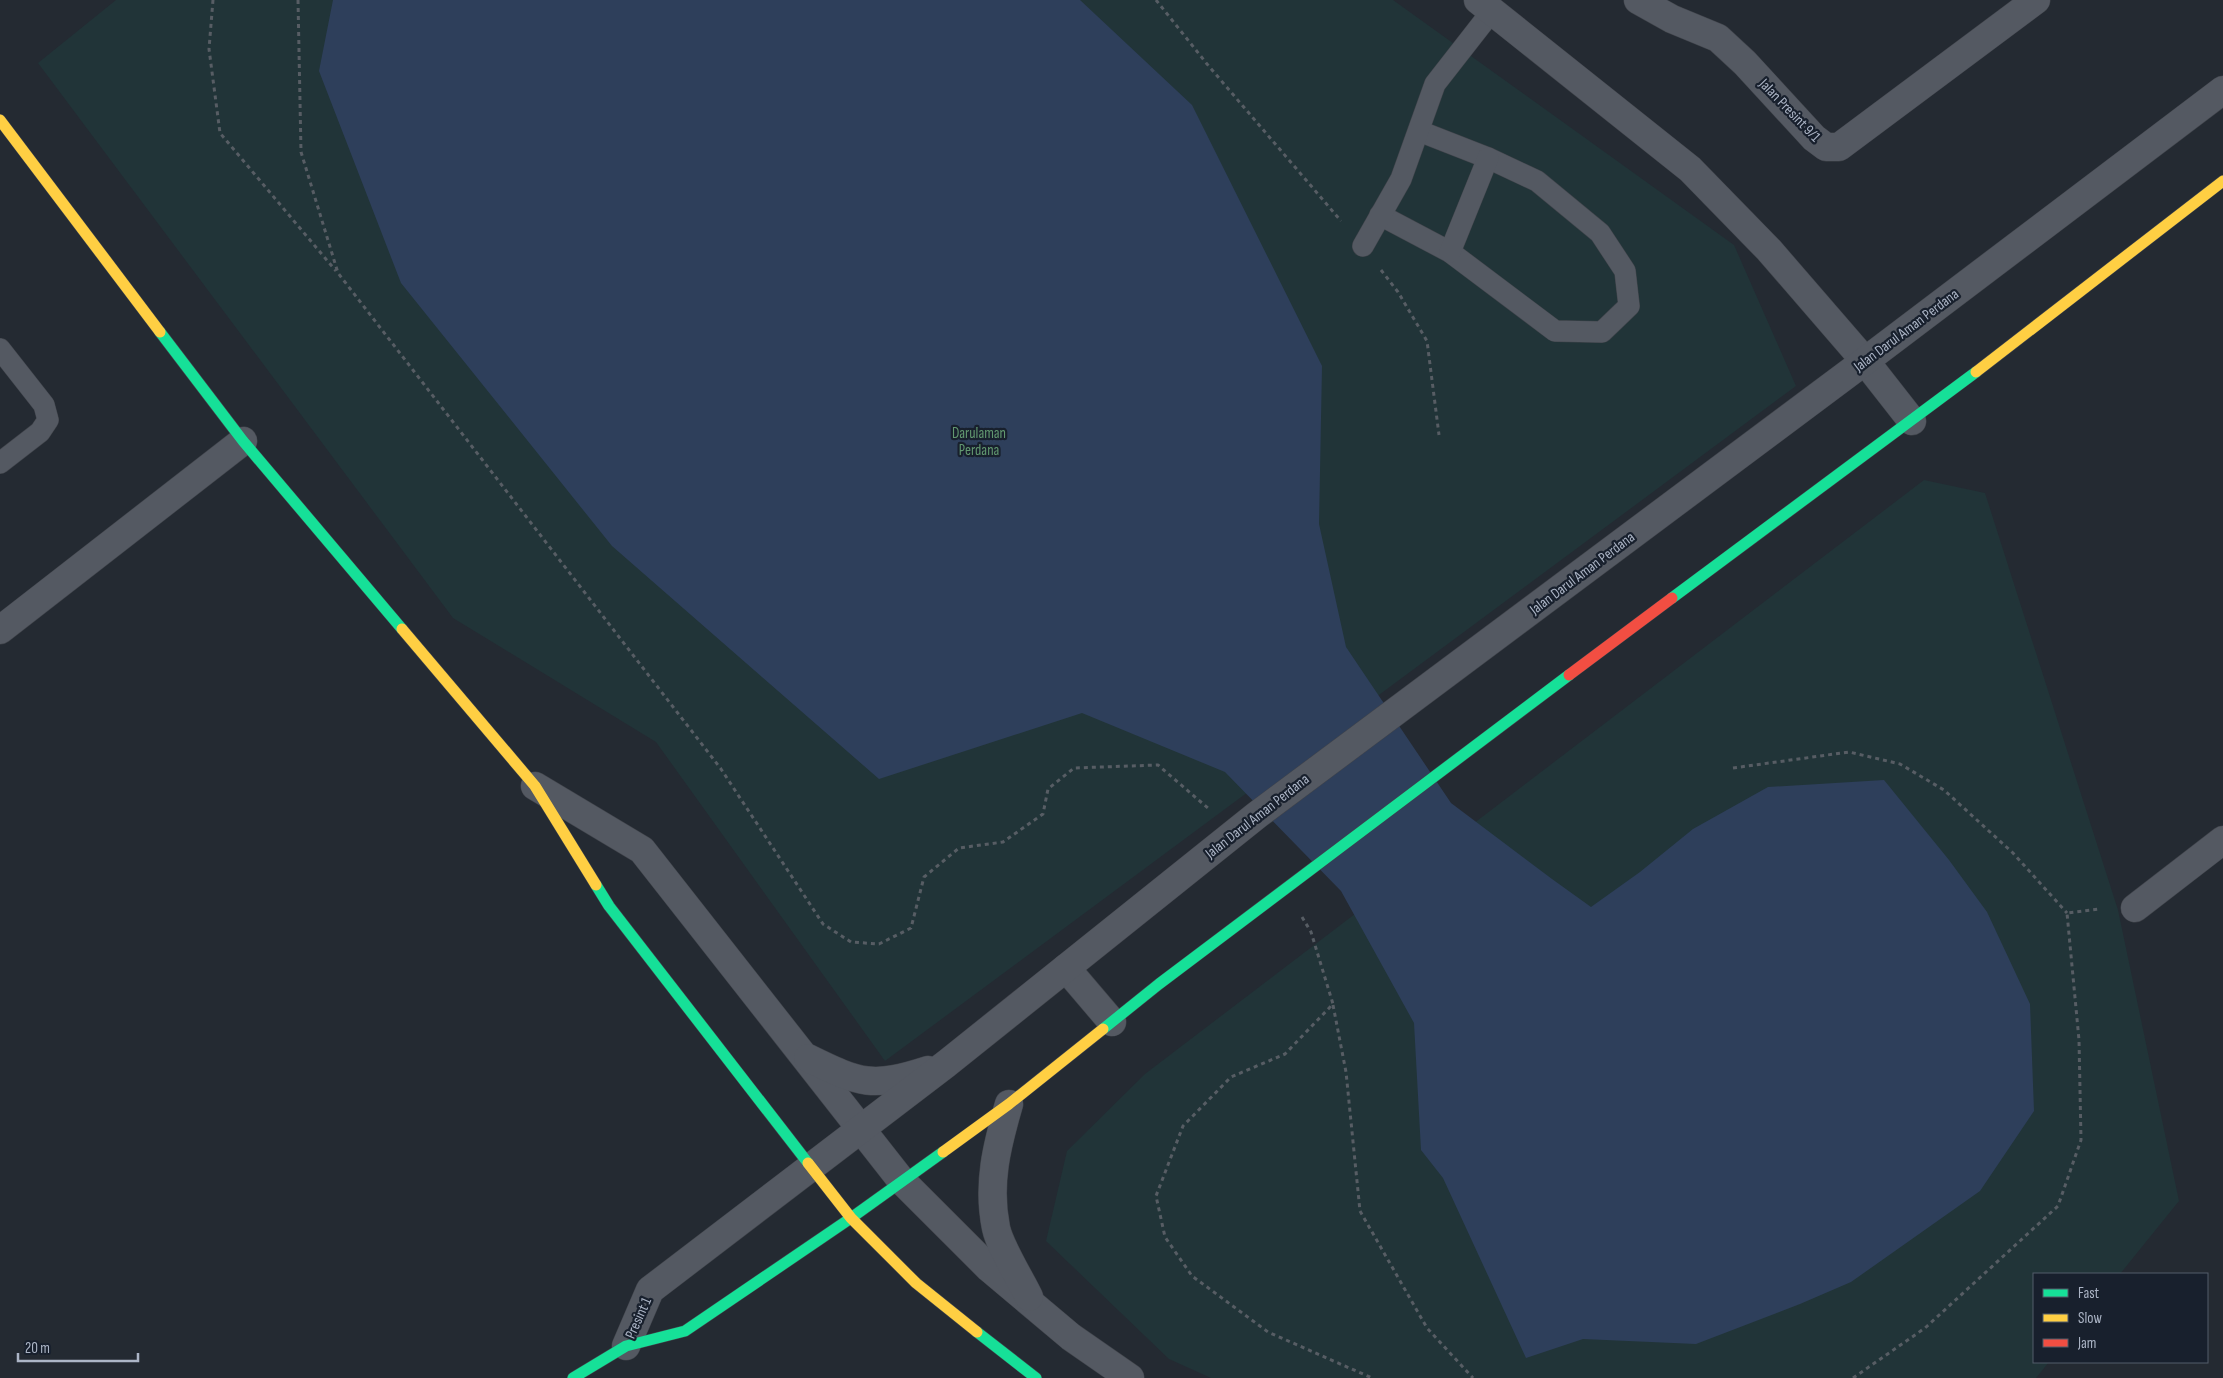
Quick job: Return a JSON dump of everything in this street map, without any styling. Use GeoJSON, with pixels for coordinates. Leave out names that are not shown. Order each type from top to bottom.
{"type":"FeatureCollection","features":[{"type":"Feature","properties":{"kind":"street","name":"Jalan Presint 9/1"},"geometry":{"type":"LineString","coordinates":[[1638,0],[1672,19],[1718,38],[1745,63],[1814,138],[1826,147],[1840,147],[2036,0]]}},
{"type":"Feature","properties":{"kind":"street"},"geometry":{"type":"LineString","coordinates":[[1489,4],[1690,169],[1769,250],[1865,361],[1912,422]]}},
{"type":"Feature","properties":{"kind":"street","name":"Jalan Darul Aman Perdana"},"geometry":{"type":"LineString","coordinates":[[860,1129],[946,1064],[1246,823],[1865,361],[2223,90]]}},
{"type":"Feature","properties":{"kind":"street"},"geometry":{"type":"LineString","coordinates":[[0,120],[243,441],[535,786],[609,906],[851,1218],[916,1283],[1036,1378]]}},
{"type":"Feature","properties":{"kind":"street"},"geometry":{"type":"LineString","coordinates":[[901,1180],[1009,1104],[1112,1022],[1463,752],[1912,422],[2223,180]]}},
{"type":"Feature","properties":{"kind":"street"},"geometry":{"type":"LineString","coordinates":[[0,630],[243,441]]}},
{"type":"Feature","properties":{"kind":"street"},"geometry":{"type":"LineString","coordinates":[[535,786],[642,850],[800,1054],[901,1180],[990,1268],[1071,1337],[1130,1378]]}},
{"type":"Feature","properties":{"kind":"street"},"geometry":{"type":"LineString","coordinates":[[2135,908],[2223,840]]}},
{"type":"Feature","properties":{"kind":"street"},"geometry":{"type":"LineString","coordinates":[[1066,968],[1112,1022]]}},
{"type":"Feature","properties":{"kind":"street","name":"Jalan Darul Aman Perdana"},"geometry":{"type":"LineString","coordinates":[[800,1054],[847,1077],[872,1083],[900,1079],[946,1064]]}},
{"type":"Feature","properties":{"kind":"street"},"geometry":{"type":"LineString","coordinates":[[1009,1104],[997,1142],[991,1184],[996,1229],[1034,1306]]}},
{"type":"Feature","properties":{"kind":"street","name":"Presint 1"},"geometry":{"type":"LineString","coordinates":[[626,1346],[650,1290],[860,1129]]}},
{"type":"Feature","properties":{"kind":"street","name":"Presint 1"},"geometry":{"type":"LineString","coordinates":[[626,1346],[685,1331],[851,1218],[901,1180]]}},
{"type":"Feature","properties":{"kind":"street"},"geometry":{"type":"LineString","coordinates":[[574,1378],[626,1346]]}},
{"type":"Feature","properties":{"kind":"lane"},"geometry":{"type":"LineString","coordinates":[[1363,246],[1401,179],[1434,84],[1489,4]]}},
{"type":"Feature","properties":{"kind":"lane"},"geometry":{"type":"LineString","coordinates":[[1380,216],[1450,252],[1555,331],[1602,332],[1629,306],[1625,271],[1600,233],[1537,181],[1488,158],[1419,131]]}},
{"type":"Feature","properties":{"kind":"lane"},"geometry":{"type":"LineString","coordinates":[[1450,252],[1488,158]]}},
{"type":"Feature","properties":{"kind":"lane"},"geometry":{"type":"LineString","coordinates":[[0,349],[44,405],[48,420],[40,432],[0,463]]}},
{"type":"Feature","properties":{"kind":"path"},"geometry":{"type":"LineString","coordinates":[[213,0],[209,50],[220,133],[338,273],[721,769],[823,924],[851,942],[879,944],[911,928],[924,877],[959,848],[1003,842],[1043,814],[1048,788],[1074,768],[1158,765],[1246,823]]}},
{"type":"Feature","properties":{"kind":"path"},"geometry":{"type":"LineString","coordinates":[[298,0],[301,152],[338,273]]}},
{"type":"Feature","properties":{"kind":"path"},"geometry":{"type":"LineString","coordinates":[[1156,0],[1207,64],[1363,246],[1398,292],[1427,341],[1439,435]]}},
{"type":"Feature","properties":{"kind":"path"},"geometry":{"type":"LineString","coordinates":[[1733,768],[1849,752],[1900,764],[1944,790],[2013,853],[2067,913],[2078,1040],[2081,1140],[2058,1206],[1925,1328],[1853,1378]]}},
{"type":"Feature","properties":{"kind":"path"},"geometry":{"type":"LineString","coordinates":[[1285,889],[1311,932],[1332,1004],[1346,1072],[1360,1211],[1427,1328],[1473,1378]]}},
{"type":"Feature","properties":{"kind":"path"},"geometry":{"type":"LineString","coordinates":[[2067,913],[2096,909],[2135,908]]}},
{"type":"Feature","properties":{"kind":"path"},"geometry":{"type":"LineString","coordinates":[[1332,1004],[1285,1054],[1231,1077],[1183,1126],[1156,1196],[1165,1236],[1192,1276],[1268,1332],[1372,1378]]}},
{"type":"Feature","properties":{"kind":"green space","name":"Darulaman Perdana"},"geometry":{"type":"Polygon","coordinates":[[[116,0],[1393,0],[1734,245],[1796,386],[885,1061],[656,742],[453,618],[38,63],[116,0]]]}},
{"type":"Feature","properties":{"kind":"green space"},"geometry":{"type":"Polygon","coordinates":[[[1924,480],[1985,493],[2118,910],[2179,1201],[2121,1273],[2033,1273],[2033,1363],[2048,1363],[2036,1378],[1211,1378],[1169,1359],[1046,1241],[1067,1151],[1145,1074],[1924,480]]]}},
{"type":"Feature","properties":{"kind":"water"},"geometry":{"type":"Polygon","coordinates":[[[333,0],[1080,0],[1192,105],[1322,366],[1319,524],[1346,647],[1451,803],[1591,907],[1640,872],[1693,829],[1768,787],[1884,780],[1949,860],[1987,912],[2030,1004],[2034,1111],[1980,1191],[1851,1282],[1696,1344],[1583,1339],[1526,1358],[1443,1178],[1421,1150],[1414,1023],[1341,891],[1225,772],[1082,713],[879,779],[612,546],[401,283],[319,71],[333,0]]]}},
{"type":"Feature","properties":{"kind":"traffic: fast"},"geometry":{"type":"LineString","coordinates":[[160,332],[243,441],[402,629]]}},
{"type":"Feature","properties":{"kind":"traffic: fast"},"geometry":{"type":"LineString","coordinates":[[1672,598],[1976,372]]}},
{"type":"Feature","properties":{"kind":"traffic: fast"},"geometry":{"type":"LineString","coordinates":[[1103,1029],[1159,984],[1569,675]]}},
{"type":"Feature","properties":{"kind":"traffic: fast"},"geometry":{"type":"LineString","coordinates":[[596,885],[609,906],[808,1163]]}},
{"type":"Feature","properties":{"kind":"traffic: fast"},"geometry":{"type":"LineString","coordinates":[[573,1378],[626,1346],[685,1331],[851,1218],[943,1152]]}},
{"type":"Feature","properties":{"kind":"traffic: fast"},"geometry":{"type":"LineString","coordinates":[[977,1332],[1036,1378]]}},
{"type":"Feature","properties":{"kind":"traffic: slow"},"geometry":{"type":"LineString","coordinates":[[0,120],[160,332]]}},
{"type":"Feature","properties":{"kind":"traffic: slow"},"geometry":{"type":"LineString","coordinates":[[1976,372],[2223,181]]}},
{"type":"Feature","properties":{"kind":"traffic: slow"},"geometry":{"type":"LineString","coordinates":[[402,629],[535,786],[596,885]]}},
{"type":"Feature","properties":{"kind":"traffic: slow"},"geometry":{"type":"LineString","coordinates":[[943,1152],[1009,1104],[1103,1029]]}},
{"type":"Feature","properties":{"kind":"traffic: slow"},"geometry":{"type":"LineString","coordinates":[[808,1163],[851,1218],[916,1283],[977,1332]]}},
{"type":"Feature","properties":{"kind":"traffic: jam"},"geometry":{"type":"LineString","coordinates":[[1569,675],[1672,598]]}}]}
